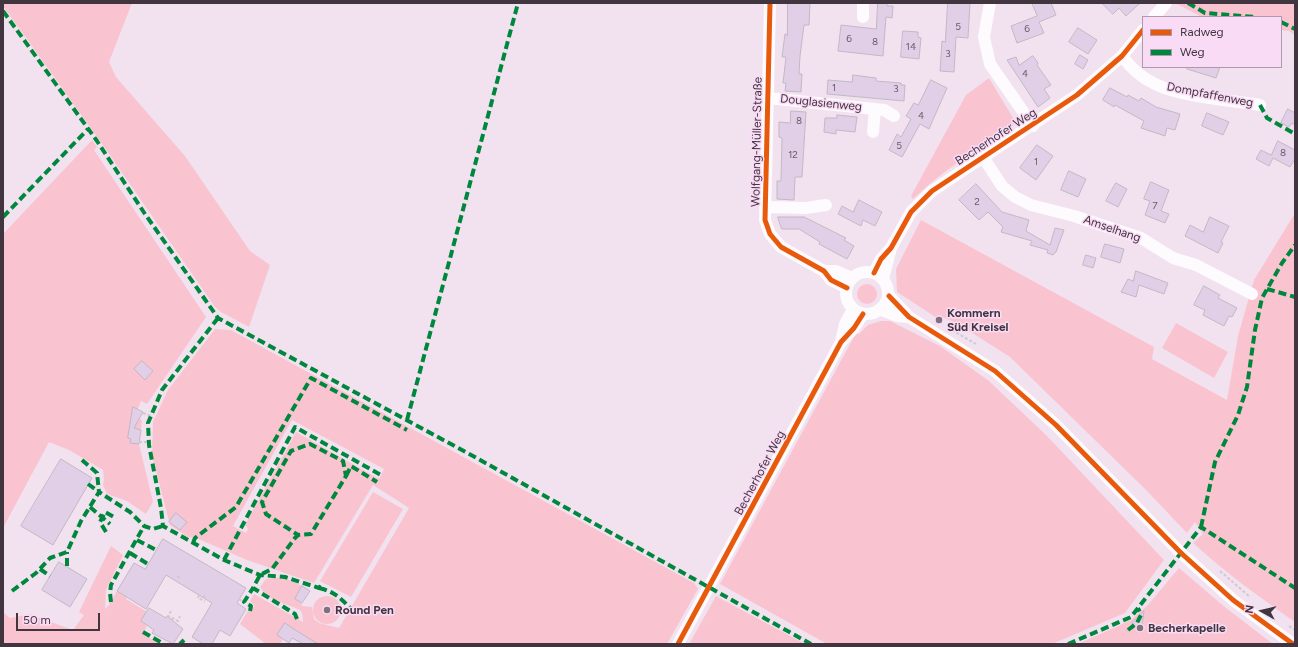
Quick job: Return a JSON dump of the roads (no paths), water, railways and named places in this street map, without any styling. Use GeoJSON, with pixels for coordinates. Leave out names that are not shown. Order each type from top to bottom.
{"type":"FeatureCollection","features":[{"type":"Feature","properties":{"kind":"street","name":"Wolfgang-Müller-Straße"},"geometry":{"type":"LineString","coordinates":[[770,3],[765,220],[770,234],[781,248],[824,271],[836,271],[850,283]]}},
{"type":"Feature","properties":{"kind":"street"},"geometry":{"type":"LineString","coordinates":[[863,3],[863,17]]}},
{"type":"Feature","properties":{"kind":"street"},"geometry":{"type":"LineString","coordinates":[[990,3],[984,37],[990,64],[1032,126]]}},
{"type":"Feature","properties":{"kind":"street"},"geometry":{"type":"LineString","coordinates":[[1155,16],[1166,3]]}},
{"type":"Feature","properties":{"kind":"street","name":"Becherhofer Weg"},"geometry":{"type":"LineString","coordinates":[[879,276],[891,248],[917,204],[932,191],[1077,95],[1122,56],[1142,31]]}},
{"type":"Feature","properties":{"kind":"street","name":"Dompfaffenweg"},"geometry":{"type":"LineString","coordinates":[[1122,56],[1130,66],[1154,84],[1179,91],[1260,105]]}},
{"type":"Feature","properties":{"kind":"street","name":"Douglasienweg"},"geometry":{"type":"LineString","coordinates":[[768,98],[884,110],[894,116]]}},
{"type":"Feature","properties":{"kind":"street","name":"Douglasienweg"},"geometry":{"type":"LineString","coordinates":[[873,132],[875,109]]}},
{"type":"Feature","properties":{"kind":"street","name":"Amselhang"},"geometry":{"type":"LineString","coordinates":[[983,157],[1002,186],[1015,197],[1031,205],[1074,216],[1141,238],[1173,258],[1196,265],[1252,294]]}},
{"type":"Feature","properties":{"kind":"street","name":"Wolfgang-Müller-Straße"},"geometry":{"type":"LineString","coordinates":[[765,207],[806,208],[826,205]]}},
{"type":"Feature","properties":{"kind":"street"},"geometry":{"type":"LineString","coordinates":[[862,272],[879,276],[887,284],[888,296],[881,310],[869,315],[858,312],[847,299],[850,283],[862,272]]}},
{"type":"Feature","properties":{"kind":"street"},"geometry":{"type":"LineString","coordinates":[[888,296],[910,317],[995,371],[1056,425],[1181,553],[1233,600],[1293,644]]}},
{"type":"Feature","properties":{"kind":"street"},"geometry":{"type":"LineString","coordinates":[[881,310],[897,316],[910,317]]}},
{"type":"Feature","properties":{"kind":"street","name":"Becherhofer Weg"},"geometry":{"type":"LineString","coordinates":[[678,644],[841,342],[845,324],[858,312]]}},
{"type":"Feature","properties":{"kind":"place","name":"Kommern Süd Kreisel"},"geometry":{"type":"Point","coordinates":[939,320]}},
{"type":"Feature","properties":{"kind":"place","name":"Round Pen"},"geometry":{"type":"Point","coordinates":[327,610]}},
{"type":"Feature","properties":{"kind":"place","name":"Becherkapelle"},"geometry":{"type":"Point","coordinates":[1140,628]}}]}
